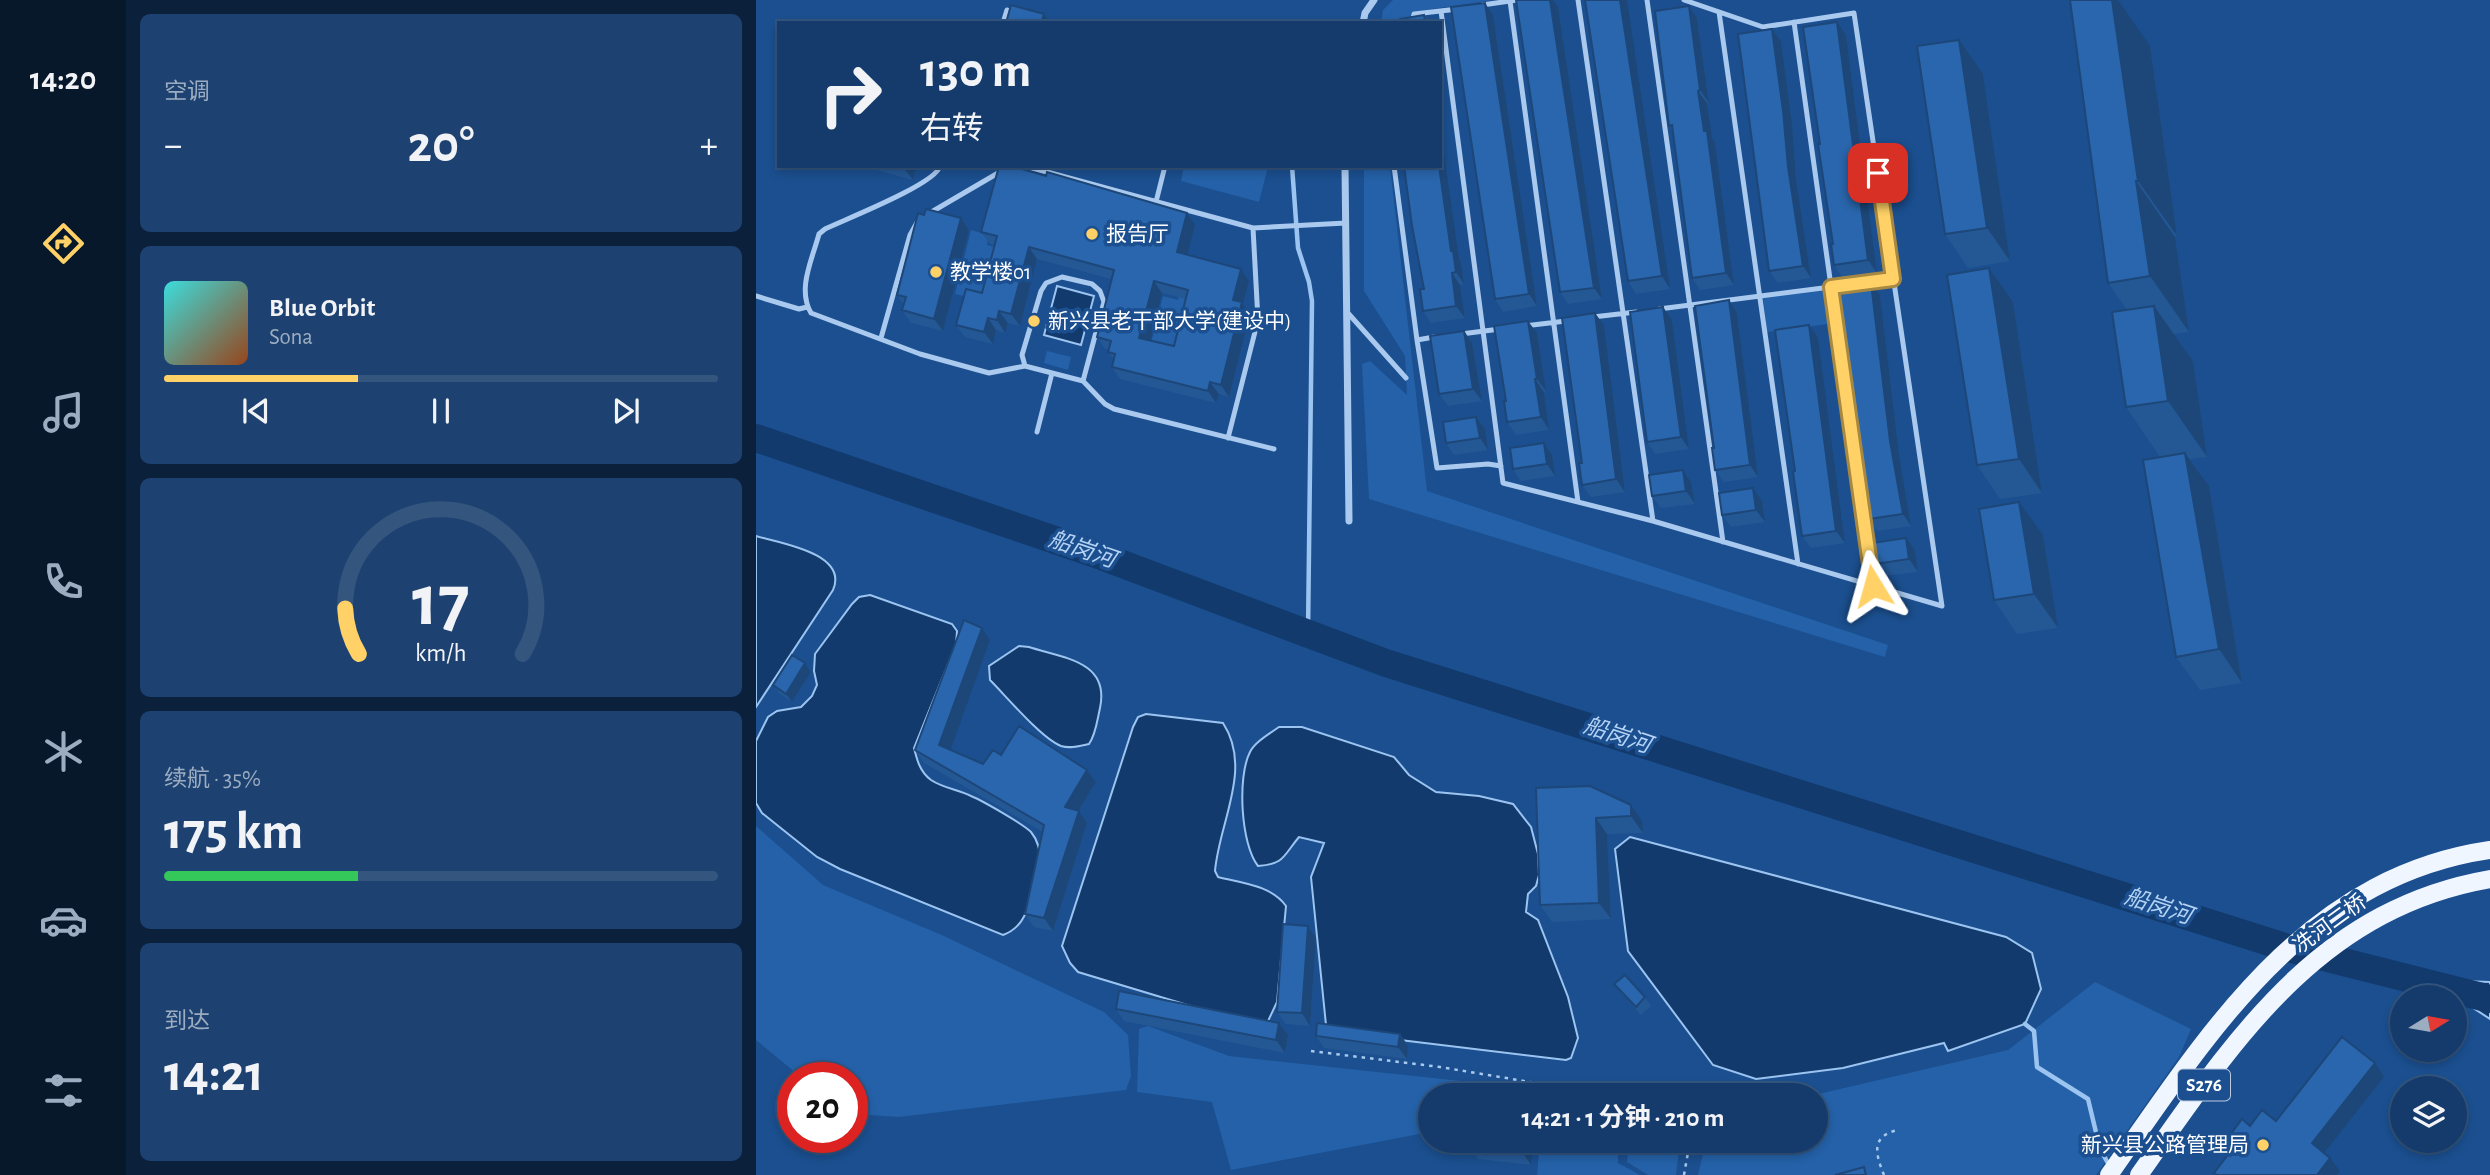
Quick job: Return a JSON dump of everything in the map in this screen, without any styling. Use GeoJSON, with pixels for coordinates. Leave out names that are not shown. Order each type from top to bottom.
{"type":"FeatureCollection","features":[{"type":"Feature","properties":{"kind":"main road","name":"冼河二桥"},"geometry":{"type":"LineString","coordinates":[[2109,1175],[2154,1109],[2246,990],[2267,967],[2325,918],[2388,882],[2444,860],[2490,850]]}},
{"type":"Feature","properties":{"kind":"main road","name":"冼河二桥"},"geometry":{"type":"LineString","coordinates":[[2139,1175],[2232,1046],[2273,999],[2339,941],[2364,924],[2421,897],[2490,879]]}},
{"type":"Feature","properties":{"kind":"street"},"geometry":{"type":"LineString","coordinates":[[1363,21],[1365,13],[1374,0]]}},
{"type":"Feature","properties":{"kind":"street"},"geometry":{"type":"LineString","coordinates":[[1345,168],[1349,521]]}},
{"type":"Feature","properties":{"kind":"lane"},"geometry":{"type":"LineString","coordinates":[[1412,21],[1414,14],[1517,0]]}},
{"type":"Feature","properties":{"kind":"lane"},"geometry":{"type":"LineString","coordinates":[[1578,0],[1653,521]]}},
{"type":"Feature","properties":{"kind":"lane"},"geometry":{"type":"LineString","coordinates":[[1647,0],[1723,542]]}},
{"type":"Feature","properties":{"kind":"lane"},"geometry":{"type":"LineString","coordinates":[[1441,11],[1503,483],[1653,521],[1942,606],[1854,13],[1763,27],[1684,0]]}},
{"type":"Feature","properties":{"kind":"lane"},"geometry":{"type":"LineString","coordinates":[[1510,1],[1578,502]]}},
{"type":"Feature","properties":{"kind":"lane"},"geometry":{"type":"LineString","coordinates":[[1004,21],[1007,10]]}},
{"type":"Feature","properties":{"kind":"lane"},"geometry":{"type":"LineString","coordinates":[[1719,12],[1798,564]]}},
{"type":"Feature","properties":{"kind":"lane"},"geometry":{"type":"LineString","coordinates":[[1794,22],[1873,586]]}},
{"type":"Feature","properties":{"kind":"lane"},"geometry":{"type":"LineString","coordinates":[[940,168],[939,172],[925,183],[825,229],[820,234],[804,287],[804,301],[811,313],[920,354],[989,373],[1026,366],[1083,381],[1105,404],[1114,409],[1274,449]]}},
{"type":"Feature","properties":{"kind":"lane"},"geometry":{"type":"LineString","coordinates":[[881,338],[913,225],[1007,168]]}},
{"type":"Feature","properties":{"kind":"lane"},"geometry":{"type":"LineString","coordinates":[[1033,168],[1253,228],[1346,223]]}},
{"type":"Feature","properties":{"kind":"lane"},"geometry":{"type":"LineString","coordinates":[[1156,202],[1164,168]]}},
{"type":"Feature","properties":{"kind":"lane"},"geometry":{"type":"LineString","coordinates":[[1394,168],[1437,468],[1488,464],[1501,466]]}},
{"type":"Feature","properties":{"kind":"lane"},"geometry":{"type":"LineString","coordinates":[[1228,438],[1258,320],[1253,228]]}},
{"type":"Feature","properties":{"kind":"lane"},"geometry":{"type":"LineString","coordinates":[[1026,366],[1022,355],[1041,291],[1046,283],[1062,277],[1092,284],[1100,291],[1104,302],[1083,381]]}},
{"type":"Feature","properties":{"kind":"lane"},"geometry":{"type":"LineString","coordinates":[[1581,319],[1893,279]]}},
{"type":"Feature","properties":{"kind":"lane"},"geometry":{"type":"LineString","coordinates":[[756,296],[799,310],[807,307]]}},
{"type":"Feature","properties":{"kind":"lane"},"geometry":{"type":"LineString","coordinates":[[1348,312],[1406,378]]}},
{"type":"Feature","properties":{"kind":"lane"},"geometry":{"type":"LineString","coordinates":[[1518,327],[1567,320]]}},
{"type":"Feature","properties":{"kind":"lane"},"geometry":{"type":"LineString","coordinates":[[1457,335],[1507,328]]}},
{"type":"Feature","properties":{"kind":"lane"},"geometry":{"type":"LineString","coordinates":[[1417,340],[1443,336]]}},
{"type":"Feature","properties":{"kind":"lane"},"geometry":{"type":"LineString","coordinates":[[1037,432],[1052,373]]}},
{"type":"Feature","properties":{"kind":"path"},"geometry":{"type":"LineString","coordinates":[[1311,1051],[1440,1067],[1536,1083]]}},
{"type":"Feature","properties":{"kind":"path"},"geometry":{"type":"LineString","coordinates":[[1884,1175],[1877,1152],[1880,1139],[1886,1133],[1898,1130]]}},
{"type":"Feature","properties":{"kind":"path"},"geometry":{"type":"LineString","coordinates":[[1684,1175],[1688,1153]]}},
{"type":"Feature","properties":{"kind":"shaded area"},"geometry":{"type":"Polygon","coordinates":[[[1393,0],[1494,0],[1412,12],[1410,21],[1381,21],[1383,10],[1393,0]]]}},
{"type":"Feature","properties":{"kind":"shaded area"},"geometry":{"type":"Polygon","coordinates":[[[1184,168],[1268,168],[1259,202],[1181,181],[1184,168]]]}},
{"type":"Feature","properties":{"kind":"shaded area"},"geometry":{"type":"Polygon","coordinates":[[[1364,168],[1390,168],[1427,491],[1888,645],[1885,657],[1369,499],[1362,364],[1370,361],[1407,395],[1405,356],[1364,291],[1364,168]]]}},
{"type":"Feature","properties":{"kind":"shaded area"},"geometry":{"type":"Polygon","coordinates":[[[971,230],[989,235],[987,245],[1002,249],[989,302],[955,294],[971,230]]]}},
{"type":"Feature","properties":{"kind":"shaded area"},"geometry":{"type":"Polygon","coordinates":[[[1057,286],[1094,296],[1081,345],[1044,335],[1057,286]]]}},
{"type":"Feature","properties":{"kind":"shaded area"},"geometry":{"type":"Polygon","coordinates":[[[1823,288],[1828,324],[1767,332],[1763,296],[1823,288]]]}},
{"type":"Feature","properties":{"kind":"shaded area"},"geometry":{"type":"Polygon","coordinates":[[[1180,291],[1195,295],[1180,355],[1150,347],[1163,296],[1178,300],[1180,291]]]}},
{"type":"Feature","properties":{"kind":"shaded area"},"geometry":{"type":"Polygon","coordinates":[[[1047,351],[1071,357],[1068,370],[1044,363],[1047,351]]]}},
{"type":"Feature","properties":{"kind":"shaded area"},"geometry":{"type":"Polygon","coordinates":[[[756,536],[795,546],[822,558],[831,567],[835,577],[833,590],[756,707],[756,536]]]}},
{"type":"Feature","properties":{"kind":"shaded area"},"geometry":{"type":"Polygon","coordinates":[[[870,595],[952,624],[957,631],[956,644],[914,748],[927,777],[993,807],[1027,828],[1035,839],[1040,855],[1036,887],[1023,919],[1003,935],[840,869],[817,857],[762,813],[756,803],[756,741],[768,717],[777,711],[801,707],[812,696],[817,685],[815,654],[852,604],[859,597],[870,595]]]}},
{"type":"Feature","properties":{"kind":"shaded area"},"geometry":{"type":"Polygon","coordinates":[[[1019,646],[1081,664],[1098,680],[1101,692],[1100,708],[1095,732],[1089,744],[1068,747],[1053,742],[990,680],[989,666],[1019,646]]]}},
{"type":"Feature","properties":{"kind":"shaded area"},"geometry":{"type":"Polygon","coordinates":[[[1146,714],[1223,723],[1231,741],[1235,777],[1215,871],[1218,877],[1264,889],[1286,906],[1277,1002],[1268,1021],[1257,1026],[1078,972],[1062,946],[1133,727],[1138,717],[1146,714]]]}},
{"type":"Feature","properties":{"kind":"shaded area"},"geometry":{"type":"Polygon","coordinates":[[[1279,727],[1302,727],[1394,757],[1409,775],[1436,792],[1479,796],[1513,804],[1531,827],[1538,854],[1539,875],[1536,886],[1528,894],[1526,912],[1538,920],[1568,997],[1578,1038],[1571,1058],[1566,1060],[1334,1032],[1326,1025],[1311,877],[1324,843],[1299,837],[1279,861],[1258,866],[1252,856],[1245,827],[1242,794],[1246,763],[1255,745],[1279,727]]]}},
{"type":"Feature","properties":{"kind":"shaded area"},"geometry":{"type":"Polygon","coordinates":[[[756,826],[823,885],[944,936],[1104,1012],[1128,1035],[1131,1076],[1126,1090],[899,1117],[868,1115],[868,1062],[783,1062],[756,1040],[756,826]]]}},
{"type":"Feature","properties":{"kind":"shaded area"},"geometry":{"type":"Polygon","coordinates":[[[1630,837],[2006,937],[2032,953],[2041,989],[2025,1024],[1948,1051],[1944,1043],[1843,1068],[1756,1079],[1713,1065],[1628,951],[1615,849],[1630,837]]]}},
{"type":"Feature","properties":{"kind":"shaded area"},"geometry":{"type":"Polygon","coordinates":[[[2462,981],[2490,982],[2490,1019],[2468,1005],[2468,985],[2457,985],[2462,981]]]}},
{"type":"Feature","properties":{"kind":"shaded area"},"geometry":{"type":"Polygon","coordinates":[[[2095,982],[2191,1029],[2179,1057],[2096,1175],[1698,1175],[1703,1153],[1828,1153],[1828,1092],[2008,1050],[2095,982]]]}},
{"type":"Feature","properties":{"kind":"shaded area"},"geometry":{"type":"Polygon","coordinates":[[[1148,1026],[1229,1056],[1461,1083],[1418,1083],[1418,1134],[1231,1170],[1212,1102],[1137,1092],[1139,1029],[1148,1026]]]}},
{"type":"Feature","properties":{"kind":"shaded area"},"geometry":{"type":"Polygon","coordinates":[[[1539,1153],[1618,1153],[1618,1163],[1640,1175],[1537,1175],[1539,1153]]]}},
{"type":"Feature","properties":{"kind":"shaded area"},"geometry":{"type":"Polygon","coordinates":[[[1628,1153],[1679,1153],[1676,1175],[1648,1175],[1627,1162],[1628,1153]]]}},
{"type":"Feature","properties":{"kind":"building"},"geometry":{"type":"Polygon","coordinates":[[[1516,0],[1550,0],[1594,288],[1560,292],[1516,0]]]}},
{"type":"Feature","properties":{"kind":"building"},"geometry":{"type":"Polygon","coordinates":[[[1585,0],[1620,0],[1662,276],[1628,281],[1585,0]]]}},
{"type":"Feature","properties":{"kind":"building"},"geometry":{"type":"Polygon","coordinates":[[[2070,0],[2112,0],[2150,276],[2108,283],[2070,0]]]}},
{"type":"Feature","properties":{"kind":"building"},"geometry":{"type":"Polygon","coordinates":[[[1485,3],[1529,294],[1495,299],[1451,7],[1485,3]]]}},
{"type":"Feature","properties":{"kind":"building"},"geometry":{"type":"Polygon","coordinates":[[[1011,5],[1044,14],[1042,21],[1007,21],[1011,5]]]}},
{"type":"Feature","properties":{"kind":"building"},"geometry":{"type":"Polygon","coordinates":[[[1689,6],[1698,91],[1704,131],[1707,131],[1726,273],[1692,278],[1655,11],[1689,6]]]}},
{"type":"Feature","properties":{"kind":"building"},"geometry":{"type":"Polygon","coordinates":[[[1424,15],[1425,21],[1400,21],[1424,15]]]}},
{"type":"Feature","properties":{"kind":"building"},"geometry":{"type":"Polygon","coordinates":[[[1837,22],[1868,260],[1834,265],[1803,27],[1837,22]]]}},
{"type":"Feature","properties":{"kind":"building"},"geometry":{"type":"Polygon","coordinates":[[[1772,29],[1803,266],[1769,271],[1738,34],[1772,29]]]}},
{"type":"Feature","properties":{"kind":"building"},"geometry":{"type":"Polygon","coordinates":[[[1959,40],[1987,228],[1945,234],[1917,46],[1959,40]]]}},
{"type":"Feature","properties":{"kind":"building"},"geometry":{"type":"Polygon","coordinates":[[[998,168],[1019,168],[1046,176],[1047,172],[1187,213],[1177,252],[1241,269],[1233,300],[1242,302],[1221,385],[1210,382],[1208,391],[1112,367],[1115,354],[1108,352],[1111,341],[1097,337],[1114,270],[1029,247],[1011,314],[999,311],[997,320],[988,318],[984,332],[956,325],[966,289],[982,293],[997,236],[981,232],[998,168]],[[1154,281],[1139,338],[1174,346],[1188,290],[1154,281]]]}},
{"type":"Feature","properties":{"kind":"building"},"geometry":{"type":"Polygon","coordinates":[[[1404,168],[1439,168],[1456,272],[1452,273],[1456,306],[1423,311],[1420,289],[1424,289],[1404,168]]]}},
{"type":"Feature","properties":{"kind":"building"},"geometry":{"type":"Polygon","coordinates":[[[926,209],[961,218],[934,319],[902,310],[906,297],[897,295],[918,213],[924,215],[926,209]]]}},
{"type":"Feature","properties":{"kind":"building"},"geometry":{"type":"Polygon","coordinates":[[[1989,268],[2019,459],[1977,465],[1947,275],[1989,268]]]}},
{"type":"Feature","properties":{"kind":"building"},"geometry":{"type":"Polygon","coordinates":[[[1871,283],[1890,441],[1903,514],[1869,519],[1858,460],[1837,288],[1871,283]]]}},
{"type":"Feature","properties":{"kind":"building"},"geometry":{"type":"Polygon","coordinates":[[[1729,300],[1750,465],[1715,470],[1695,306],[1729,300]]]}},
{"type":"Feature","properties":{"kind":"building"},"geometry":{"type":"Polygon","coordinates":[[[2154,306],[2168,401],[2126,407],[2112,312],[2154,306]]]}},
{"type":"Feature","properties":{"kind":"building"},"geometry":{"type":"Polygon","coordinates":[[[1663,307],[1681,437],[1647,442],[1630,312],[1663,307]]]}},
{"type":"Feature","properties":{"kind":"building"},"geometry":{"type":"Polygon","coordinates":[[[1595,313],[1616,479],[1582,485],[1579,463],[1582,463],[1562,318],[1595,313]]]}},
{"type":"Feature","properties":{"kind":"building"},"geometry":{"type":"Polygon","coordinates":[[[1528,321],[1541,417],[1507,422],[1494,326],[1528,321]]]}},
{"type":"Feature","properties":{"kind":"building"},"geometry":{"type":"Polygon","coordinates":[[[1809,325],[1836,531],[1802,536],[1775,330],[1809,325]]]}},
{"type":"Feature","properties":{"kind":"building"},"geometry":{"type":"Polygon","coordinates":[[[1464,331],[1473,389],[1439,394],[1430,336],[1464,331]]]}},
{"type":"Feature","properties":{"kind":"building"},"geometry":{"type":"Polygon","coordinates":[[[1476,417],[1480,438],[1446,443],[1443,422],[1476,417]]]}},
{"type":"Feature","properties":{"kind":"building"},"geometry":{"type":"Polygon","coordinates":[[[1544,443],[1547,464],[1513,469],[1510,448],[1544,443]]]}},
{"type":"Feature","properties":{"kind":"building"},"geometry":{"type":"Polygon","coordinates":[[[2185,453],[2219,649],[2176,657],[2143,460],[2185,453]]]}},
{"type":"Feature","properties":{"kind":"building"},"geometry":{"type":"Polygon","coordinates":[[[1683,470],[1686,491],[1652,496],[1649,475],[1683,470]]]}},
{"type":"Feature","properties":{"kind":"building"},"geometry":{"type":"Polygon","coordinates":[[[1753,488],[1756,510],[1722,515],[1719,493],[1753,488]]]}},
{"type":"Feature","properties":{"kind":"building"},"geometry":{"type":"Polygon","coordinates":[[[2019,502],[2034,594],[1994,600],[1979,509],[2019,502]]]}},
{"type":"Feature","properties":{"kind":"building"},"geometry":{"type":"Polygon","coordinates":[[[1906,538],[1909,559],[1875,564],[1872,543],[1906,538]]]}},
{"type":"Feature","properties":{"kind":"building"},"geometry":{"type":"Polygon","coordinates":[[[964,620],[982,628],[939,745],[983,764],[993,750],[1001,755],[1019,726],[1087,770],[1065,807],[1079,811],[1044,918],[1025,914],[1044,825],[915,750],[964,620]]]}},
{"type":"Feature","properties":{"kind":"building"},"geometry":{"type":"Polygon","coordinates":[[[792,655],[805,663],[786,694],[773,685],[792,655]]]}},
{"type":"Feature","properties":{"kind":"building"},"geometry":{"type":"Polygon","coordinates":[[[1590,786],[1631,805],[1631,816],[1596,818],[1599,903],[1540,905],[1536,788],[1590,786]]]}},
{"type":"Feature","properties":{"kind":"building"},"geometry":{"type":"Polygon","coordinates":[[[1283,924],[1308,926],[1302,1013],[1277,1012],[1283,924]]]}},
{"type":"Feature","properties":{"kind":"building"},"geometry":{"type":"Polygon","coordinates":[[[1625,975],[1645,997],[1636,1007],[1614,984],[1625,975]]]}},
{"type":"Feature","properties":{"kind":"building"},"geometry":{"type":"Polygon","coordinates":[[[1119,991],[1279,1023],[1276,1040],[1116,1009],[1119,991]]]}},
{"type":"Feature","properties":{"kind":"building"},"geometry":{"type":"Polygon","coordinates":[[[1317,1023],[1400,1034],[1398,1047],[1316,1036],[1317,1023]]]}},
{"type":"Feature","properties":{"kind":"building"},"geometry":{"type":"Polygon","coordinates":[[[2342,1037],[2375,1063],[2312,1143],[2330,1158],[2317,1175],[2214,1173],[2227,1156],[2219,1150],[2242,1119],[2250,1126],[2262,1110],[2276,1121],[2342,1037]]]}},
{"type":"Feature","properties":{"kind":"building"},"geometry":{"type":"Polygon","coordinates":[[[1864,1167],[1866,1175],[1835,1175],[1864,1167]]]}},
{"type":"Feature","properties":{"kind":"waterway"},"geometry":{"type":"LineString","coordinates":[[1292,168],[1298,248],[1312,301],[1308,634]]}},
{"type":"Feature","properties":{"kind":"waterway","name":"船岗河"},"geometry":{"type":"LineString","coordinates":[[756,438],[1093,553],[1386,663],[2288,948],[2490,999]]}},
{"type":"Feature","properties":{"kind":"waterway"},"geometry":{"type":"LineString","coordinates":[[2025,1024],[2034,1031],[2037,1067],[2088,1099],[2100,1149],[2109,1165]]}},
{"type":"Feature","properties":{"kind":"place","name":"报告厅"},"geometry":{"type":"Point","coordinates":[1092,234]}},
{"type":"Feature","properties":{"kind":"place","name":"教学楼01"},"geometry":{"type":"Point","coordinates":[936,272]}},
{"type":"Feature","properties":{"kind":"place","name":"新兴县老干部大学(建设中)"},"geometry":{"type":"Point","coordinates":[1034,321]}},
{"type":"Feature","properties":{"kind":"place","name":"新兴县公路管理局"},"geometry":{"type":"Point","coordinates":[2263,1145]}},
{"type":"Feature","properties":{"kind":"route"},"geometry":{"type":"LineString","coordinates":[[1873,586],[1831,287],[1893,279],[1878,173]]}}]}
